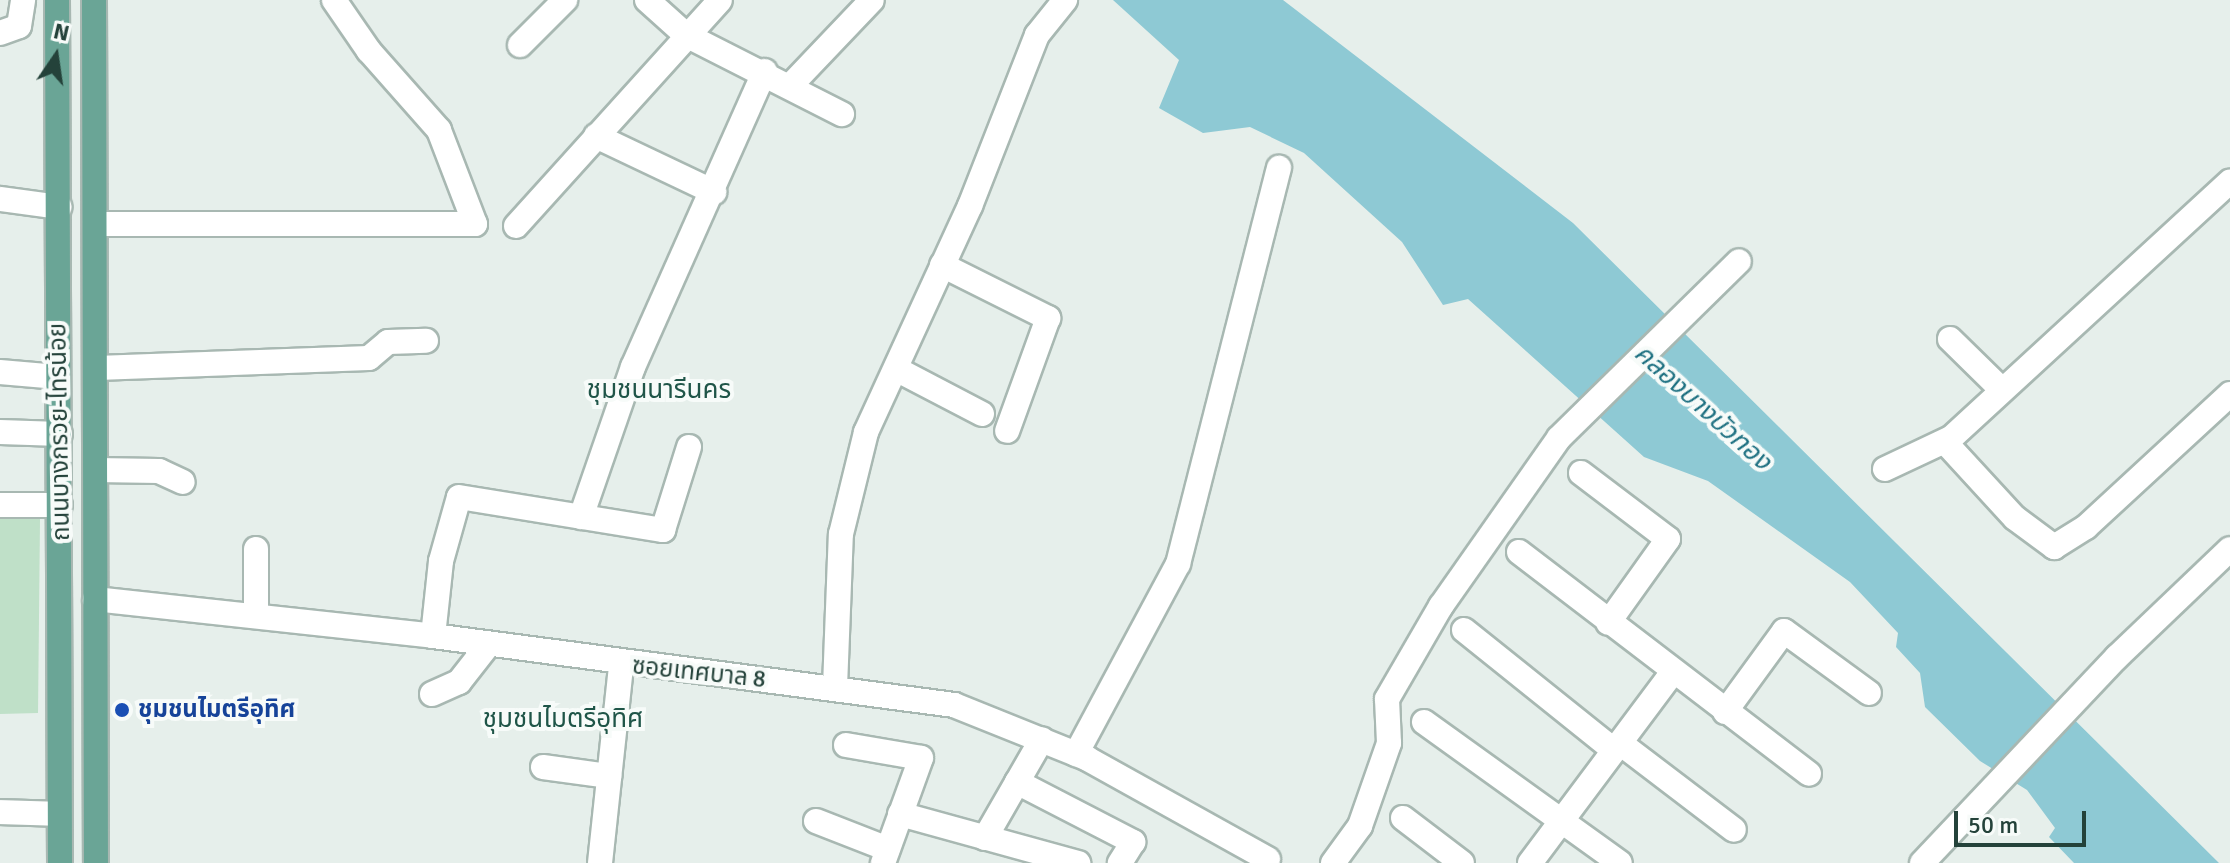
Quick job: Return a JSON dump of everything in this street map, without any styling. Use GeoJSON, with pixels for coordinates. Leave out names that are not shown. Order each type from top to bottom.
{"type":"FeatureCollection","features":[{"type":"Feature","properties":{"kind":"main road","name":"ถนนบางกรวย-ไทรน้อย"},"geometry":{"type":"LineString","coordinates":[[57,0],[60,863]]}},
{"type":"Feature","properties":{"kind":"main road","name":"ถนนบางกรวย-ไทรน้อย"},"geometry":{"type":"LineString","coordinates":[[94,0],[96,863]]}},
{"type":"Feature","properties":{"kind":"street"},"geometry":{"type":"LineString","coordinates":[[0,33],[19,26],[23,0]]}},
{"type":"Feature","properties":{"kind":"street"},"geometry":{"type":"LineString","coordinates":[[96,224],[475,224],[439,130],[369,51],[334,0]]}},
{"type":"Feature","properties":{"kind":"street"},"geometry":{"type":"LineString","coordinates":[[520,45],[565,0]]}},
{"type":"Feature","properties":{"kind":"street"},"geometry":{"type":"LineString","coordinates":[[647,0],[686,35],[765,71],[842,114]]}},
{"type":"Feature","properties":{"kind":"street"},"geometry":{"type":"LineString","coordinates":[[516,226],[720,0]]}},
{"type":"Feature","properties":{"kind":"street"},"geometry":{"type":"LineString","coordinates":[[791,85],[872,0]]}},
{"type":"Feature","properties":{"kind":"street"},"geometry":{"type":"LineString","coordinates":[[835,687],[835,585],[853,471],[1037,35],[1065,0]]}},
{"type":"Feature","properties":{"kind":"street"},"geometry":{"type":"LineString","coordinates":[[581,517],[633,367],[714,192],[765,71]]}},
{"type":"Feature","properties":{"kind":"street"},"geometry":{"type":"LineString","coordinates":[[596,136],[714,192]]}},
{"type":"Feature","properties":{"kind":"street"},"geometry":{"type":"LineString","coordinates":[[1076,754],[1178,564],[1279,168]]}},
{"type":"Feature","properties":{"kind":"street"},"geometry":{"type":"LineString","coordinates":[[1885,469],[1945,442],[2230,181]]}},
{"type":"Feature","properties":{"kind":"street"},"geometry":{"type":"LineString","coordinates":[[0,199],[59,207]]}},
{"type":"Feature","properties":{"kind":"street"},"geometry":{"type":"LineString","coordinates":[[1333,863],[1360,826],[1389,743],[1387,699],[1441,606],[1559,438],[1739,261]]}},
{"type":"Feature","properties":{"kind":"street"},"geometry":{"type":"LineString","coordinates":[[942,265],[1048,318],[1007,431]]}},
{"type":"Feature","properties":{"kind":"street"},"geometry":{"type":"LineString","coordinates":[[1950,339],[2002,390]]}},
{"type":"Feature","properties":{"kind":"street"},"geometry":{"type":"LineString","coordinates":[[97,368],[369,358],[388,342],[426,341]]}},
{"type":"Feature","properties":{"kind":"street"},"geometry":{"type":"LineString","coordinates":[[896,369],[982,414]]}},
{"type":"Feature","properties":{"kind":"street"},"geometry":{"type":"LineString","coordinates":[[0,372],[58,377]]}},
{"type":"Feature","properties":{"kind":"street"},"geometry":{"type":"LineString","coordinates":[[1945,442],[2015,518],[2054,547],[2086,527],[2230,394]]}},
{"type":"Feature","properties":{"kind":"street"},"geometry":{"type":"LineString","coordinates":[[0,432],[60,434]]}},
{"type":"Feature","properties":{"kind":"street"},"geometry":{"type":"LineString","coordinates":[[433,636],[441,561],[459,497],[663,530],[689,447]]}},
{"type":"Feature","properties":{"kind":"street"},"geometry":{"type":"LineString","coordinates":[[96,470],[159,471],[183,482]]}},
{"type":"Feature","properties":{"kind":"street"},"geometry":{"type":"LineString","coordinates":[[1581,473],[1668,539],[1608,623]]}},
{"type":"Feature","properties":{"kind":"street"},"geometry":{"type":"LineString","coordinates":[[0,505],[60,505]]}},
{"type":"Feature","properties":{"kind":"street"},"geometry":{"type":"LineString","coordinates":[[256,549],[256,615]]}},
{"type":"Feature","properties":{"kind":"street"},"geometry":{"type":"LineString","coordinates":[[1922,863],[1967,811],[2117,657],[2230,549]]}},
{"type":"Feature","properties":{"kind":"street"},"geometry":{"type":"LineString","coordinates":[[1519,552],[1672,673],[1809,774]]}},
{"type":"Feature","properties":{"kind":"street","name":"ซอยเทศบาล 8"},"geometry":{"type":"LineString","coordinates":[[95,599],[433,636],[621,665],[835,687],[976,711],[1076,754],[1268,859]]}},
{"type":"Feature","properties":{"kind":"street"},"geometry":{"type":"LineString","coordinates":[[1464,630],[1617,747],[1734,830]]}},
{"type":"Feature","properties":{"kind":"street"},"geometry":{"type":"LineString","coordinates":[[1725,712],[1784,631],[1869,693]]}},
{"type":"Feature","properties":{"kind":"street"},"geometry":{"type":"LineString","coordinates":[[432,694],[459,682],[488,645]]}},
{"type":"Feature","properties":{"kind":"street"},"geometry":{"type":"LineString","coordinates":[[600,863],[621,665]]}},
{"type":"Feature","properties":{"kind":"street"},"geometry":{"type":"LineString","coordinates":[[1530,863],[1672,673]]}},
{"type":"Feature","properties":{"kind":"street"},"geometry":{"type":"LineString","coordinates":[[1424,722],[1620,863]]}},
{"type":"Feature","properties":{"kind":"street"},"geometry":{"type":"LineString","coordinates":[[985,838],[1042,739]]}},
{"type":"Feature","properties":{"kind":"street"},"geometry":{"type":"LineString","coordinates":[[816,821],[886,856],[921,758],[846,745]]}},
{"type":"Feature","properties":{"kind":"street"},"geometry":{"type":"LineString","coordinates":[[543,767],[609,776]]}},
{"type":"Feature","properties":{"kind":"street"},"geometry":{"type":"LineString","coordinates":[[1017,782],[1133,842],[1120,863]]}},
{"type":"Feature","properties":{"kind":"street"},"geometry":{"type":"LineString","coordinates":[[0,812],[59,814]]}},
{"type":"Feature","properties":{"kind":"street"},"geometry":{"type":"LineString","coordinates":[[900,814],[1078,863]]}},
{"type":"Feature","properties":{"kind":"street"},"geometry":{"type":"LineString","coordinates":[[1403,818],[1462,863]]}},
{"type":"Feature","properties":{"kind":"green space"},"geometry":{"type":"Polygon","coordinates":[[[0,517],[40,519],[38,713],[0,714],[0,517]]]}},
{"type":"Feature","properties":{"kind":"water","name":"คลองบางบัวทอง"},"geometry":{"type":"Polygon","coordinates":[[[1113,0],[1283,0],[1573,223],[2219,863],[2074,863],[2049,837],[2055,828],[2027,790],[1980,761],[1925,707],[1920,673],[1896,647],[1898,633],[1850,582],[1708,481],[1644,457],[1468,299],[1443,305],[1402,242],[1304,153],[1250,127],[1203,133],[1159,108],[1179,60],[1113,0]]]}},
{"type":"Feature","properties":{"kind":"place","name":"ชุมชนไมตรีอุทิศ"},"geometry":{"type":"Point","coordinates":[122,710]}},
{"type":"Feature","properties":{"kind":"district","name":"ชุมชนนารีนคร"},"geometry":{"type":"Point","coordinates":[659,391]}},
{"type":"Feature","properties":{"kind":"district","name":"ชุมชนไมตรีอุทิศ"},"geometry":{"type":"Point","coordinates":[563,720]}}]}
